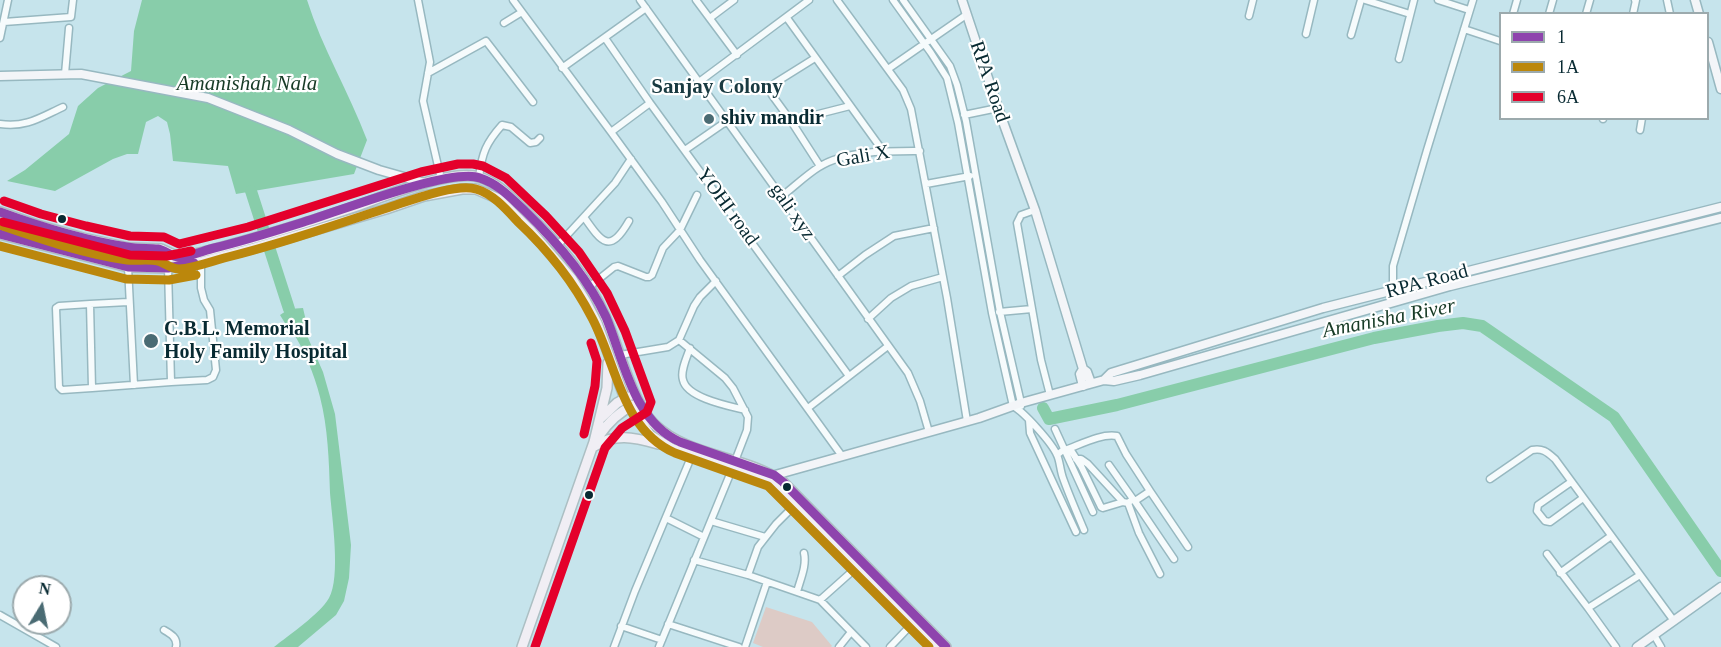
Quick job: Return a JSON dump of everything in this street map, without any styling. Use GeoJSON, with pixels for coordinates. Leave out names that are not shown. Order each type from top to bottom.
{"type":"FeatureCollection","features":[{"type":"Feature","properties":{"kind":"main road"},"geometry":{"type":"LineString","coordinates":[[0,234],[128,267],[168,268],[201,262],[252,244],[285,228],[425,183],[466,175],[479,177],[505,192],[558,245],[589,287],[605,316],[639,403],[652,422],[671,438],[734,464],[775,485],[935,647]]}},
{"type":"Feature","properties":{"kind":"main road"},"geometry":{"type":"LineString","coordinates":[[0,223],[117,253],[157,258],[178,257],[294,237],[424,196],[462,189],[477,189],[499,200],[530,230],[572,279],[597,323],[627,403],[650,435],[669,447]]}},
{"type":"Feature","properties":{"kind":"main road"},"geometry":{"type":"LineString","coordinates":[[0,212],[83,238],[129,248],[161,249],[178,257]]}},
{"type":"Feature","properties":{"kind":"main road"},"geometry":{"type":"LineString","coordinates":[[522,647],[594,444],[607,388],[609,359]]}},
{"type":"Feature","properties":{"kind":"main road"},"geometry":{"type":"LineString","coordinates":[[594,444],[635,393]]}},
{"type":"Feature","properties":{"kind":"main road"},"geometry":{"type":"LineString","coordinates":[[600,420],[609,409],[627,403],[639,403]]}},
{"type":"Feature","properties":{"kind":"main road"},"geometry":{"type":"LineString","coordinates":[[594,444],[611,437],[652,442],[774,476],[783,482],[946,647]]}},
{"type":"Feature","properties":{"kind":"street"},"geometry":{"type":"LineString","coordinates":[[0,38],[8,0]]}},
{"type":"Feature","properties":{"kind":"street"},"geometry":{"type":"LineString","coordinates":[[4,22],[71,17],[73,0]]}},
{"type":"Feature","properties":{"kind":"street"},"geometry":{"type":"LineString","coordinates":[[418,0],[430,62],[423,101],[441,179]]}},
{"type":"Feature","properties":{"kind":"street"},"geometry":{"type":"LineString","coordinates":[[513,0],[631,159],[842,456]]}},
{"type":"Feature","properties":{"kind":"street","name":"gali xyz"},"geometry":{"type":"LineString","coordinates":[[640,0],[908,373],[929,432]]}},
{"type":"Feature","properties":{"kind":"street"},"geometry":{"type":"LineString","coordinates":[[696,0],[736,55]]}},
{"type":"Feature","properties":{"kind":"street"},"geometry":{"type":"LineString","coordinates":[[710,18],[734,0]]}},
{"type":"Feature","properties":{"kind":"street"},"geometry":{"type":"LineString","coordinates":[[699,82],[809,0]]}},
{"type":"Feature","properties":{"kind":"street"},"geometry":{"type":"LineString","coordinates":[[837,0],[909,100],[916,126],[967,421]]}},
{"type":"Feature","properties":{"kind":"street"},"geometry":{"type":"LineString","coordinates":[[893,0],[943,70],[949,87],[968,177],[992,313],[1018,406],[1057,455],[1064,482],[1084,530]]}},
{"type":"Feature","properties":{"kind":"street","name":"RPA Road"},"geometry":{"type":"LineString","coordinates":[[962,0],[1035,210],[1083,369],[1080,374],[1087,385]]}},
{"type":"Feature","properties":{"kind":"street"},"geometry":{"type":"LineString","coordinates":[[1249,16],[1254,0]]}},
{"type":"Feature","properties":{"kind":"street"},"geometry":{"type":"LineString","coordinates":[[1306,34],[1314,0]]}},
{"type":"Feature","properties":{"kind":"street"},"geometry":{"type":"LineString","coordinates":[[1351,35],[1363,0],[1410,14]]}},
{"type":"Feature","properties":{"kind":"street"},"geometry":{"type":"LineString","coordinates":[[1399,59],[1414,0]]}},
{"type":"Feature","properties":{"kind":"street"},"geometry":{"type":"LineString","coordinates":[[1438,0],[1469,10]]}},
{"type":"Feature","properties":{"kind":"street"},"geometry":{"type":"LineString","coordinates":[[1396,302],[1393,273],[1395,260],[1473,0]]}},
{"type":"Feature","properties":{"kind":"street"},"geometry":{"type":"LineString","coordinates":[[902,13],[903,1]]}},
{"type":"Feature","properties":{"kind":"street"},"geometry":{"type":"LineString","coordinates":[[903,1],[950,66],[957,85],[976,175],[1018,406]]}},
{"type":"Feature","properties":{"kind":"street"},"geometry":{"type":"LineString","coordinates":[[562,68],[646,8]]}},
{"type":"Feature","properties":{"kind":"street"},"geometry":{"type":"LineString","coordinates":[[504,23],[522,12]]}},
{"type":"Feature","properties":{"kind":"street"},"geometry":{"type":"LineString","coordinates":[[888,69],[966,15]]}},
{"type":"Feature","properties":{"kind":"street"},"geometry":{"type":"LineString","coordinates":[[787,18],[883,152]]}},
{"type":"Feature","properties":{"kind":"street"},"geometry":{"type":"LineString","coordinates":[[65,74],[69,28]]}},
{"type":"Feature","properties":{"kind":"street"},"geometry":{"type":"LineString","coordinates":[[1464,29],[1499,41]]}},
{"type":"Feature","properties":{"kind":"street","name":"YOHI road"},"geometry":{"type":"LineString","coordinates":[[605,38],[849,376]]}},
{"type":"Feature","properties":{"kind":"street"},"geometry":{"type":"LineString","coordinates":[[428,74],[486,41],[533,102]]}},
{"type":"Feature","properties":{"kind":"street"},"geometry":{"type":"LineString","coordinates":[[1709,46],[1717,63],[1721,89]]}},
{"type":"Feature","properties":{"kind":"street"},"geometry":{"type":"LineString","coordinates":[[815,58],[775,83],[770,91],[820,166]]}},
{"type":"Feature","properties":{"kind":"street"},"geometry":{"type":"LineString","coordinates":[[0,76],[65,74],[95,76],[208,98],[289,130],[337,154],[379,170],[425,183]]}},
{"type":"Feature","properties":{"kind":"street"},"geometry":{"type":"LineString","coordinates":[[949,87],[957,85]]}},
{"type":"Feature","properties":{"kind":"street"},"geometry":{"type":"LineString","coordinates":[[611,132],[650,103]]}},
{"type":"Feature","properties":{"kind":"street"},"geometry":{"type":"LineString","coordinates":[[791,120],[850,106]]}},
{"type":"Feature","properties":{"kind":"street"},"geometry":{"type":"LineString","coordinates":[[0,124],[19,125],[31,122],[63,107]]}},
{"type":"Feature","properties":{"kind":"street"},"geometry":{"type":"LineString","coordinates":[[964,115],[998,108]]}},
{"type":"Feature","properties":{"kind":"street"},"geometry":{"type":"LineString","coordinates":[[1640,130],[1642,120]]}},
{"type":"Feature","properties":{"kind":"street"},"geometry":{"type":"LineString","coordinates":[[685,150],[727,121]]}},
{"type":"Feature","properties":{"kind":"street"},"geometry":{"type":"LineString","coordinates":[[479,177],[484,149],[502,125],[511,127],[530,143],[540,138]]}},
{"type":"Feature","properties":{"kind":"street","name":"Gali X"},"geometry":{"type":"LineString","coordinates":[[782,196],[820,166],[844,157],[883,152],[920,151]]}},
{"type":"Feature","properties":{"kind":"street"},"geometry":{"type":"LineString","coordinates":[[558,245],[615,183],[631,159]]}},
{"type":"Feature","properties":{"kind":"street"},"geometry":{"type":"LineString","coordinates":[[926,184],[976,175]]}},
{"type":"Feature","properties":{"kind":"street"},"geometry":{"type":"LineString","coordinates":[[589,287],[618,266],[649,277],[652,275],[663,248],[680,230],[697,195]]}},
{"type":"Feature","properties":{"kind":"street","name":"RPA Road"},"geometry":{"type":"LineString","coordinates":[[1104,380],[1111,373],[1323,308],[1721,207]]}},
{"type":"Feature","properties":{"kind":"street"},"geometry":{"type":"LineString","coordinates":[[1035,210],[1021,215],[1017,223],[1041,360],[1050,395]]}},
{"type":"Feature","properties":{"kind":"street"},"geometry":{"type":"LineString","coordinates":[[584,217],[597,237],[609,242],[621,236],[629,221]]}},
{"type":"Feature","properties":{"kind":"street"},"geometry":{"type":"LineString","coordinates":[[762,478],[929,432],[1050,395],[1104,380],[1114,381],[1140,375],[1450,286],[1721,218]]}},
{"type":"Feature","properties":{"kind":"street"},"geometry":{"type":"LineString","coordinates":[[1668,221],[1671,231]]}},
{"type":"Feature","properties":{"kind":"street"},"geometry":{"type":"LineString","coordinates":[[838,276],[894,236],[934,228]]}},
{"type":"Feature","properties":{"kind":"street"},"geometry":{"type":"LineString","coordinates":[[128,302],[56,308],[59,387],[62,390],[213,378],[216,370],[210,310],[201,288],[201,262]]}},
{"type":"Feature","properties":{"kind":"street"},"geometry":{"type":"LineString","coordinates":[[128,267],[134,385]]}},
{"type":"Feature","properties":{"kind":"street"},"geometry":{"type":"LineString","coordinates":[[168,268],[171,382]]}},
{"type":"Feature","properties":{"kind":"street"},"geometry":{"type":"LineString","coordinates":[[868,319],[891,298],[911,286],[943,277]]}},
{"type":"Feature","properties":{"kind":"street"},"geometry":{"type":"LineString","coordinates":[[620,355],[668,347],[678,340],[694,306],[716,281]]}},
{"type":"Feature","properties":{"kind":"street"},"geometry":{"type":"LineString","coordinates":[[90,304],[92,388]]}},
{"type":"Feature","properties":{"kind":"street"},"geometry":{"type":"LineString","coordinates":[[992,313],[1032,309]]}},
{"type":"Feature","properties":{"kind":"street"},"geometry":{"type":"LineString","coordinates":[[621,626],[661,643],[747,430],[748,417],[733,388],[725,378],[678,340]]}},
{"type":"Feature","properties":{"kind":"street"},"geometry":{"type":"LineString","coordinates":[[808,408],[888,346]]}},
{"type":"Feature","properties":{"kind":"street"},"geometry":{"type":"LineString","coordinates":[[690,348],[683,370],[682,380],[686,387],[694,394],[745,410]]}},
{"type":"Feature","properties":{"kind":"street"},"geometry":{"type":"LineString","coordinates":[[1029,420],[1029,433],[1076,532]]}},
{"type":"Feature","properties":{"kind":"street"},"geometry":{"type":"LineString","coordinates":[[1055,429],[1067,450],[1093,512]]}},
{"type":"Feature","properties":{"kind":"street"},"geometry":{"type":"LineString","coordinates":[[1057,455],[1103,437],[1117,436],[1150,491],[1188,547]]}},
{"type":"Feature","properties":{"kind":"street"},"geometry":{"type":"LineString","coordinates":[[1067,450],[1081,466],[1101,507],[1130,501],[1150,491]]}},
{"type":"Feature","properties":{"kind":"street"},"geometry":{"type":"LineString","coordinates":[[1490,479],[1532,450],[1546,451],[1555,459],[1674,621]]}},
{"type":"Feature","properties":{"kind":"street"},"geometry":{"type":"LineString","coordinates":[[614,647],[692,455]]}},
{"type":"Feature","properties":{"kind":"street"},"geometry":{"type":"LineString","coordinates":[[1076,459],[1081,459],[1088,464],[1130,501],[1139,533],[1160,574]]}},
{"type":"Feature","properties":{"kind":"street"},"geometry":{"type":"LineString","coordinates":[[1109,465],[1130,501],[1174,559]]}},
{"type":"Feature","properties":{"kind":"street"},"geometry":{"type":"LineString","coordinates":[[1571,482],[1538,505],[1537,511],[1545,521],[1550,522],[1583,498]]}},
{"type":"Feature","properties":{"kind":"street"},"geometry":{"type":"LineString","coordinates":[[748,576],[754,553],[776,524],[795,505]]}},
{"type":"Feature","properties":{"kind":"street"},"geometry":{"type":"LineString","coordinates":[[666,518],[704,537]]}},
{"type":"Feature","properties":{"kind":"street"},"geometry":{"type":"LineString","coordinates":[[711,521],[765,537]]}},
{"type":"Feature","properties":{"kind":"street"},"geometry":{"type":"LineString","coordinates":[[1560,573],[1611,536]]}},
{"type":"Feature","properties":{"kind":"street"},"geometry":{"type":"LineString","coordinates":[[797,592],[804,567],[804,553]]}},
{"type":"Feature","properties":{"kind":"street"},"geometry":{"type":"LineString","coordinates":[[1547,554],[1616,647]]}},
{"type":"Feature","properties":{"kind":"street"},"geometry":{"type":"LineString","coordinates":[[694,560],[820,600],[866,647]]}},
{"type":"Feature","properties":{"kind":"street"},"geometry":{"type":"LineString","coordinates":[[820,600],[857,567]]}},
{"type":"Feature","properties":{"kind":"street"},"geometry":{"type":"LineString","coordinates":[[1588,608],[1640,575]]}},
{"type":"Feature","properties":{"kind":"street"},"geometry":{"type":"LineString","coordinates":[[745,647],[767,582]]}},
{"type":"Feature","properties":{"kind":"street"},"geometry":{"type":"LineString","coordinates":[[1637,647],[1721,587]]}},
{"type":"Feature","properties":{"kind":"street"},"geometry":{"type":"LineString","coordinates":[[0,615],[56,647]]}},
{"type":"Feature","properties":{"kind":"street"},"geometry":{"type":"LineString","coordinates":[[668,624],[722,644],[739,647]]}},
{"type":"Feature","properties":{"kind":"street"},"geometry":{"type":"LineString","coordinates":[[890,647],[912,624]]}},
{"type":"Feature","properties":{"kind":"street"},"geometry":{"type":"LineString","coordinates":[[164,630],[173,635],[176,647]]}},
{"type":"Feature","properties":{"kind":"street"},"geometry":{"type":"LineString","coordinates":[[839,647],[851,632]]}},
{"type":"Feature","properties":{"kind":"street"},"geometry":{"type":"LineString","coordinates":[[1654,635],[1661,647]]}},
{"type":"Feature","properties":{"kind":"shaded area"},"geometry":{"type":"Polygon","coordinates":[[[766,607],[812,622],[832,646],[763,647],[753,643],[766,607]]]}},
{"type":"Feature","properties":{"kind":"water","name":"Amanishah Nala"},"geometry":{"type":"Polygon","coordinates":[[[142,0],[307,0],[320,35],[367,140],[354,174],[236,194],[228,166],[173,161],[167,122],[158,116],[146,122],[138,154],[127,154],[113,159],[55,191],[7,181],[25,170],[69,134],[78,106],[98,88],[131,71],[134,31],[142,0]]]}},
{"type":"Feature","properties":{"kind":"water"},"geometry":{"type":"Polygon","coordinates":[[[303,308],[306,321],[305,331],[323,372],[335,414],[351,545],[349,578],[344,601],[336,615],[298,647],[274,647],[319,611],[333,588],[335,547],[329,457],[323,409],[315,379],[304,353],[291,329],[280,315],[289,309],[303,308]]]}},
{"type":"Feature","properties":{"kind":"waterway"},"geometry":{"type":"LineString","coordinates":[[251,191],[289,309]]}},
{"type":"Feature","properties":{"kind":"waterway","name":"Amanisha River"},"geometry":{"type":"LineString","coordinates":[[1043,408],[1049,419],[1117,405],[1374,338],[1463,323],[1482,326],[1614,417],[1721,571]]}},
{"type":"Feature","properties":{"kind":"transit line","name":"6A"},"geometry":{"type":"LineString","coordinates":[[4,201],[86,226],[130,236],[164,237],[179,244],[248,227],[421,172],[458,164],[483,166],[506,178],[579,252],[607,293],[625,331],[651,402],[647,412],[622,428],[605,448],[535,647]]}},
{"type":"Feature","properties":{"kind":"transit line","name":"1"},"geometry":{"type":"LineString","coordinates":[[0,212],[78,237],[131,248],[158,249],[179,257],[262,235],[423,184],[466,176],[480,178],[504,191],[524,210],[548,234],[590,287],[606,317],[632,388],[651,420],[680,442],[774,475],[946,647]]}},
{"type":"Feature","properties":{"kind":"transit line","name":"1A"},"geometry":{"type":"LineString","coordinates":[[0,225],[95,254],[127,260],[158,261],[179,269],[270,246],[436,192],[458,188],[482,191],[499,202],[550,255],[585,304],[601,336],[623,394],[643,428],[657,442],[675,453],[768,486],[929,647]]}},
{"type":"Feature","properties":{"kind":"transit line","name":"6A"},"geometry":{"type":"LineString","coordinates":[[3,222],[130,255],[167,256],[191,251]]}},
{"type":"Feature","properties":{"kind":"transit line","name":"1"},"geometry":{"type":"LineString","coordinates":[[0,234],[128,267],[168,268],[194,263]]}},
{"type":"Feature","properties":{"kind":"transit line","name":"1A"},"geometry":{"type":"LineString","coordinates":[[0,246],[126,279],[169,280],[196,275]]}},
{"type":"Feature","properties":{"kind":"transit line","name":"6A"},"geometry":{"type":"LineString","coordinates":[[584,434],[595,386],[597,361],[591,343]]}},
{"type":"Feature","properties":{"kind":"place","name":"shiv mandir"},"geometry":{"type":"Point","coordinates":[709,119]}},
{"type":"Feature","properties":{"kind":"place","name":"C.B.L. Memorial Holy Family Hospital"},"geometry":{"type":"Point","coordinates":[151,341]}},
{"type":"Feature","properties":{"kind":"district","name":"Sanjay Colony"},"geometry":{"type":"Point","coordinates":[717,88]}}]}
